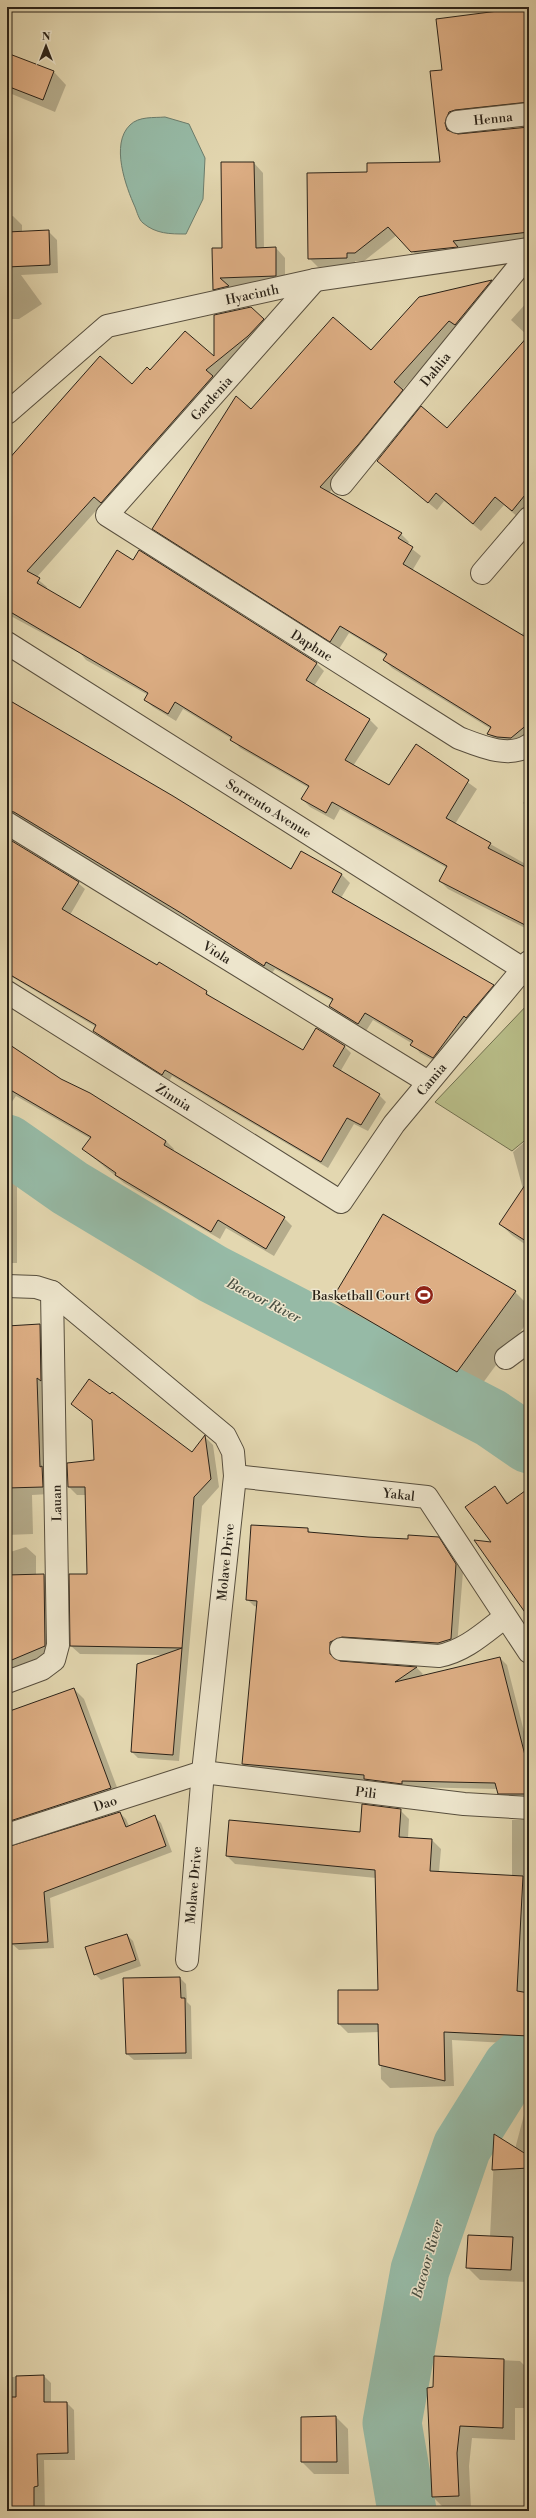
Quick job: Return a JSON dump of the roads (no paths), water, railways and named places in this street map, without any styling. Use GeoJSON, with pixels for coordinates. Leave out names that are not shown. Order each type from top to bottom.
{"type":"FeatureCollection","features":[{"type":"Feature","properties":{"kind":"street","name":"Henna"},"geometry":{"type":"LineString","coordinates":[[457,122],[529,114]]}},
{"type":"Feature","properties":{"kind":"street","name":"Hyacinth"},"geometry":{"type":"LineString","coordinates":[[7,413],[107,326],[315,280],[529,249]]}},
{"type":"Feature","properties":{"kind":"street","name":"Dahlia"},"geometry":{"type":"LineString","coordinates":[[342,484],[529,254]]}},
{"type":"Feature","properties":{"kind":"street","name":"Gardenia"},"geometry":{"type":"LineString","coordinates":[[107,515],[315,280]]}},
{"type":"Feature","properties":{"kind":"street","name":"Daphne"},"geometry":{"type":"LineString","coordinates":[[107,515],[459,738],[481,747],[505,751],[527,746]]}},
{"type":"Feature","properties":{"kind":"street"},"geometry":{"type":"LineString","coordinates":[[482,573],[529,518]]}},
{"type":"Feature","properties":{"kind":"street","name":"Sorrento Avenue"},"geometry":{"type":"LineString","coordinates":[[7,643],[527,969]]}},
{"type":"Feature","properties":{"kind":"street","name":"Viola"},"geometry":{"type":"LineString","coordinates":[[7,823],[428,1082]]}},
{"type":"Feature","properties":{"kind":"street","name":"Camia"},"geometry":{"type":"LineString","coordinates":[[341,1202],[394,1124],[428,1082],[527,969]]}},
{"type":"Feature","properties":{"kind":"street","name":"Zinnia"},"geometry":{"type":"LineString","coordinates":[[7,992],[341,1202]]}},
{"type":"Feature","properties":{"kind":"street","name":"Molave Drive"},"geometry":{"type":"LineString","coordinates":[[7,1286],[36,1287],[52,1292],[224,1436],[233,1452],[235,1476],[203,1772],[187,1960]]}},
{"type":"Feature","properties":{"kind":"street","name":"Lauan"},"geometry":{"type":"LineString","coordinates":[[7,1682],[42,1669],[54,1660],[58,1645],[52,1292]]}},
{"type":"Feature","properties":{"kind":"street"},"geometry":{"type":"LineString","coordinates":[[506,1358],[529,1341]]}},
{"type":"Feature","properties":{"kind":"street","name":"Yakal"},"geometry":{"type":"LineString","coordinates":[[235,1476],[427,1498],[529,1652]]}},
{"type":"Feature","properties":{"kind":"street"},"geometry":{"type":"LineString","coordinates":[[341,1649],[439,1656],[450,1654],[463,1649],[505,1617]]}},
{"type":"Feature","properties":{"kind":"street","name":"Pili"},"geometry":{"type":"LineString","coordinates":[[203,1772],[464,1804],[529,1808]]}},
{"type":"Feature","properties":{"kind":"street","name":"Dao"},"geometry":{"type":"LineString","coordinates":[[7,1835],[203,1772]]}},
{"type":"Feature","properties":{"kind":"waterway","name":"Bacoor River"},"geometry":{"type":"LineString","coordinates":[[7,1144],[70,1188],[213,1274],[491,1418],[529,1444]]}},
{"type":"Feature","properties":{"kind":"waterway","name":"Bacoor River"},"geometry":{"type":"LineString","coordinates":[[407,2511],[392,2423],[420,2270],[462,2147],[512,2067],[529,2053]]}},
{"type":"Feature","properties":{"kind":"place","name":"Basketball Court"},"geometry":{"type":"Point","coordinates":[424,1295]}}]}
